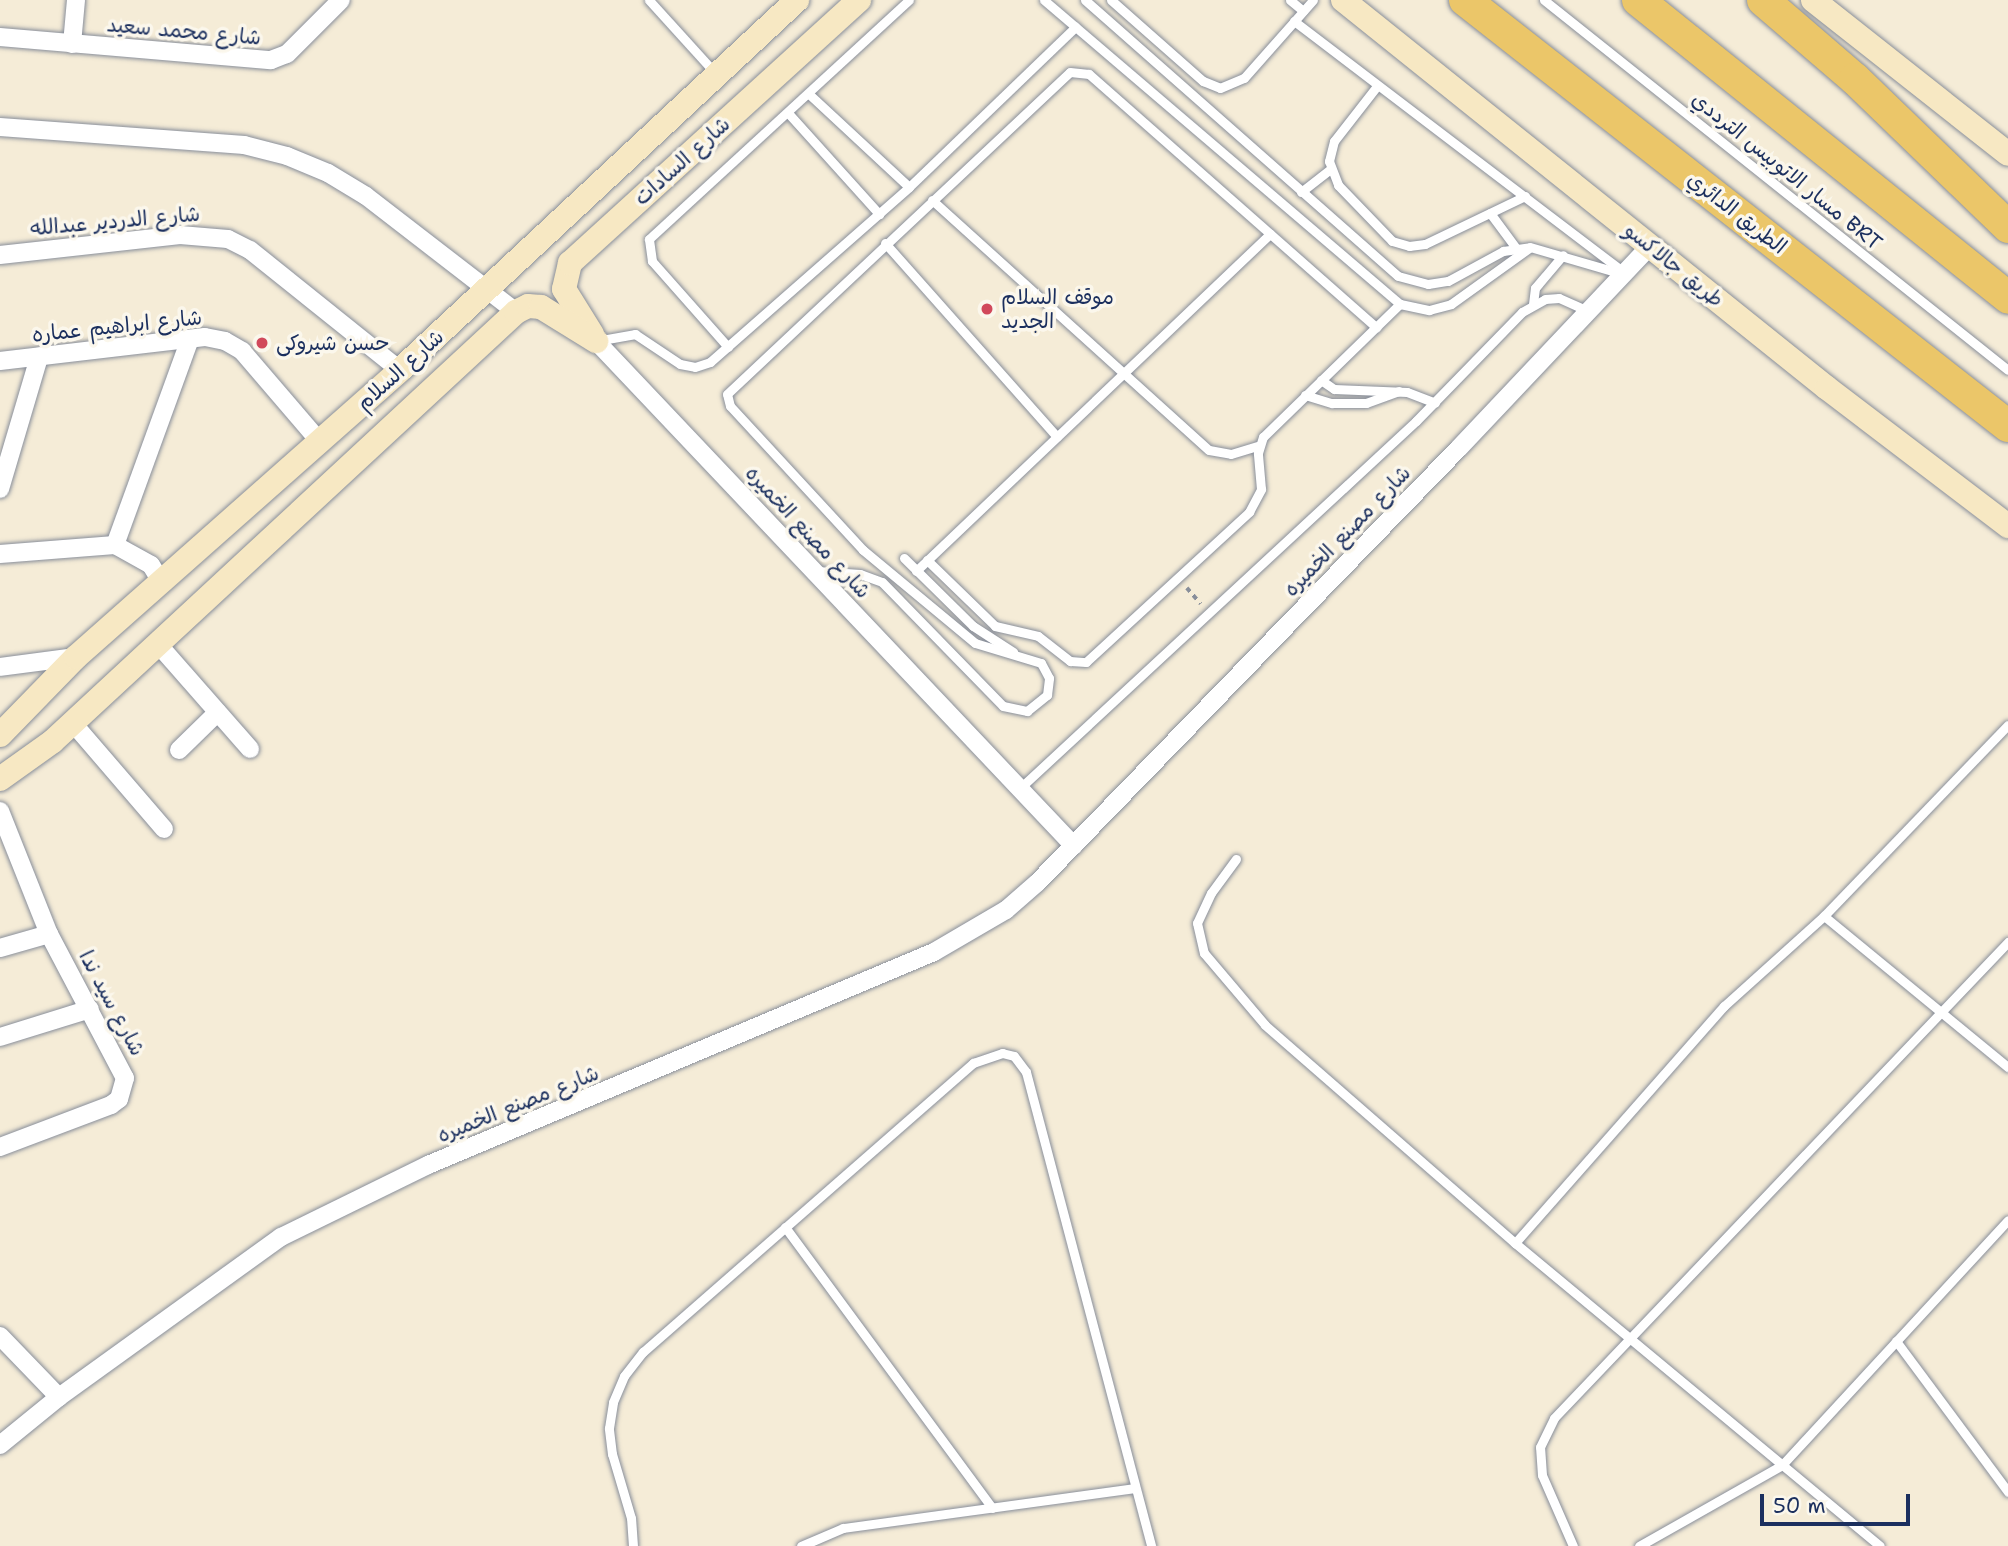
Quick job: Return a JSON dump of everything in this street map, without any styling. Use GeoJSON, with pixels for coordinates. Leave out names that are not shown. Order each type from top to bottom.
{"type":"FeatureCollection","features":[{"type":"Feature","properties":{"kind":"highway","name":"الطريق الدائري"},"geometry":{"type":"LineString","coordinates":[[1465,0],[2008,426]]}},
{"type":"Feature","properties":{"kind":"highway"},"geometry":{"type":"LineString","coordinates":[[1638,0],[2008,298]]}},
{"type":"Feature","properties":{"kind":"highway"},"geometry":{"type":"LineString","coordinates":[[1763,0],[1855,79],[2008,227]]}},
{"type":"Feature","properties":{"kind":"street"},"geometry":{"type":"LineString","coordinates":[[72,44],[76,0]]}},
{"type":"Feature","properties":{"kind":"street","name":"شارع محمد سعيد"},"geometry":{"type":"LineString","coordinates":[[0,37],[271,60],[288,54],[341,0]]}},
{"type":"Feature","properties":{"kind":"street","name":"شارع السلام"},"geometry":{"type":"LineString","coordinates":[[0,735],[76,657],[400,370],[797,0]]}},
{"type":"Feature","properties":{"kind":"street","name":"شارع السادات"},"geometry":{"type":"LineString","coordinates":[[596,341],[566,295],[566,269],[859,0]]}},
{"type":"Feature","properties":{"kind":"street","name":"طريق جالاكسو"},"geometry":{"type":"LineString","coordinates":[[1343,0],[1650,246],[2008,526]]}},
{"type":"Feature","properties":{"kind":"street"},"geometry":{"type":"LineString","coordinates":[[1813,0],[2008,154]]}},
{"type":"Feature","properties":{"kind":"street"},"geometry":{"type":"LineString","coordinates":[[653,188],[672,118]]}},
{"type":"Feature","properties":{"kind":"street"},"geometry":{"type":"LineString","coordinates":[[0,127],[244,145],[288,156],[328,173],[366,196],[516,312],[528,306],[541,307],[596,341]]}},
{"type":"Feature","properties":{"kind":"street","name":"شارع الدردير عبدالله"},"geometry":{"type":"LineString","coordinates":[[0,255],[180,235],[228,239],[250,250],[400,370]]}},
{"type":"Feature","properties":{"kind":"street","name":"شارع مصنع الخميره"},"geometry":{"type":"LineString","coordinates":[[0,1445],[58,1397],[281,1237],[428,1165],[934,952],[1006,910],[1074,846],[1626,275],[1650,246]]}},
{"type":"Feature","properties":{"kind":"street","name":"شارع السلام"},"geometry":{"type":"LineString","coordinates":[[0,779],[33,759],[516,312]]}},
{"type":"Feature","properties":{"kind":"street"},"geometry":{"type":"LineString","coordinates":[[115,545],[190,338]]}},
{"type":"Feature","properties":{"kind":"street","name":"شارع ابراهيم عماره"},"geometry":{"type":"LineString","coordinates":[[0,361],[190,338],[225,341],[242,351],[320,442]]}},
{"type":"Feature","properties":{"kind":"street","name":"شارع مصنع الخميره"},"geometry":{"type":"LineString","coordinates":[[596,341],[1074,846]]}},
{"type":"Feature","properties":{"kind":"street"},"geometry":{"type":"LineString","coordinates":[[0,489],[39,357]]}},
{"type":"Feature","properties":{"kind":"street"},"geometry":{"type":"LineString","coordinates":[[0,554],[115,545],[151,565],[162,583]]}},
{"type":"Feature","properties":{"kind":"street"},"geometry":{"type":"LineString","coordinates":[[158,643],[250,749]]}},
{"type":"Feature","properties":{"kind":"street"},"geometry":{"type":"LineString","coordinates":[[0,667],[76,657]]}},
{"type":"Feature","properties":{"kind":"street"},"geometry":{"type":"LineString","coordinates":[[179,750],[218,712]]}},
{"type":"Feature","properties":{"kind":"street"},"geometry":{"type":"LineString","coordinates":[[72,722],[164,829]]}},
{"type":"Feature","properties":{"kind":"street","name":"شارع سيد ندا"},"geometry":{"type":"LineString","coordinates":[[0,811],[50,934],[122,1067],[125,1078],[119,1099],[0,1147]]}},
{"type":"Feature","properties":{"kind":"street"},"geometry":{"type":"LineString","coordinates":[[0,948],[50,934]]}},
{"type":"Feature","properties":{"kind":"street"},"geometry":{"type":"LineString","coordinates":[[0,1037],[90,1009]]}},
{"type":"Feature","properties":{"kind":"street"},"geometry":{"type":"LineString","coordinates":[[0,1336],[58,1397]]}},
{"type":"Feature","properties":{"kind":"lane"},"geometry":{"type":"LineString","coordinates":[[649,0],[717,75]]}},
{"type":"Feature","properties":{"kind":"lane"},"geometry":{"type":"LineString","coordinates":[[728,347],[652,261],[648,244],[655,231],[810,95],[909,0]]}},
{"type":"Feature","properties":{"kind":"lane"},"geometry":{"type":"LineString","coordinates":[[1044,0],[1400,304],[1429,310],[1451,304],[1530,247]]}},
{"type":"Feature","properties":{"kind":"lane"},"geometry":{"type":"LineString","coordinates":[[1085,0],[1398,276],[1417,283],[1448,281],[1516,248],[1530,247],[1626,275]]}},
{"type":"Feature","properties":{"kind":"lane"},"geometry":{"type":"LineString","coordinates":[[1111,0],[1203,81],[1220,88],[1244,78],[1313,0]]}},
{"type":"Feature","properties":{"kind":"lane"},"geometry":{"type":"LineString","coordinates":[[1290,0],[1303,12]]}},
{"type":"Feature","properties":{"kind":"lane","name":"مسار الاتوبيس الترددي BRT"},"geometry":{"type":"LineString","coordinates":[[1544,0],[2008,370]]}},
{"type":"Feature","properties":{"kind":"lane"},"geometry":{"type":"LineString","coordinates":[[1294,21],[1626,275]]}},
{"type":"Feature","properties":{"kind":"lane"},"geometry":{"type":"LineString","coordinates":[[596,341],[635,334],[687,367],[703,365],[728,347],[909,187],[1075,27]]}},
{"type":"Feature","properties":{"kind":"lane"},"geometry":{"type":"LineString","coordinates":[[813,570],[860,573],[882,582],[1003,706],[1027,711],[1047,695],[1049,678],[1035,658],[975,643],[947,621],[863,550],[727,400],[731,386],[1064,77],[1078,71],[1090,74],[1376,327]]}},
{"type":"Feature","properties":{"kind":"lane"},"geometry":{"type":"LineString","coordinates":[[1377,86],[1334,141],[1330,169],[1338,185],[1400,245],[1426,244],[1525,196]]}},
{"type":"Feature","properties":{"kind":"lane"},"geometry":{"type":"LineString","coordinates":[[810,95],[909,187]]}},
{"type":"Feature","properties":{"kind":"lane"},"geometry":{"type":"LineString","coordinates":[[789,114],[879,214]]}},
{"type":"Feature","properties":{"kind":"lane"},"geometry":{"type":"LineString","coordinates":[[1301,192],[1330,169]]}},
{"type":"Feature","properties":{"kind":"lane"},"geometry":{"type":"LineString","coordinates":[[932,200],[1209,450],[1231,454],[1260,445],[1305,395],[1400,304]]}},
{"type":"Feature","properties":{"kind":"lane"},"geometry":{"type":"LineString","coordinates":[[1490,213],[1516,248]]}},
{"type":"Feature","properties":{"kind":"lane"},"geometry":{"type":"LineString","coordinates":[[916,570],[1270,234]]}},
{"type":"Feature","properties":{"kind":"lane"},"geometry":{"type":"LineString","coordinates":[[885,243],[1057,437]]}},
{"type":"Feature","properties":{"kind":"lane"},"geometry":{"type":"LineString","coordinates":[[1533,304],[1535,288],[1563,255]]}},
{"type":"Feature","properties":{"kind":"lane"},"geometry":{"type":"LineString","coordinates":[[1019,789],[1434,403],[1533,304],[1559,298],[1590,312]]}},
{"type":"Feature","properties":{"kind":"lane"},"geometry":{"type":"LineString","coordinates":[[1321,380],[1341,390],[1399,391],[1434,403]]}},
{"type":"Feature","properties":{"kind":"lane"},"geometry":{"type":"LineString","coordinates":[[1305,395],[1332,403],[1366,403],[1399,391]]}},
{"type":"Feature","properties":{"kind":"lane"},"geometry":{"type":"LineString","coordinates":[[927,560],[995,626],[1038,636],[1075,663],[1091,659],[1254,505],[1261,489],[1260,445]]}},
{"type":"Feature","properties":{"kind":"lane"},"geometry":{"type":"LineString","coordinates":[[904,558],[957,612],[1016,654]]}},
{"type":"Feature","properties":{"kind":"lane"},"geometry":{"type":"LineString","coordinates":[[947,621],[957,612]]}},
{"type":"Feature","properties":{"kind":"lane"},"geometry":{"type":"LineString","coordinates":[[1515,1243],[1724,1006],[1824,916],[2008,725]]}},
{"type":"Feature","properties":{"kind":"lane"},"geometry":{"type":"LineString","coordinates":[[1236,859],[1211,893],[1197,923],[1204,953],[1265,1025],[1515,1243],[1880,1546]]}},
{"type":"Feature","properties":{"kind":"lane"},"geometry":{"type":"LineString","coordinates":[[1824,916],[2008,1067]]}},
{"type":"Feature","properties":{"kind":"lane"},"geometry":{"type":"LineString","coordinates":[[1573,1546],[1542,1475],[1540,1447],[1554,1418],[1632,1340],[2008,942]]}},
{"type":"Feature","properties":{"kind":"lane"},"geometry":{"type":"LineString","coordinates":[[633,1546],[631,1518],[612,1454],[610,1428],[613,1402],[624,1376],[643,1352],[972,1063],[1002,1053],[1014,1056],[1026,1072],[1151,1546]]}},
{"type":"Feature","properties":{"kind":"lane"},"geometry":{"type":"LineString","coordinates":[[1639,1546],[1782,1465],[2008,1220]]}},
{"type":"Feature","properties":{"kind":"lane"},"geometry":{"type":"LineString","coordinates":[[785,1227],[992,1508]]}},
{"type":"Feature","properties":{"kind":"lane"},"geometry":{"type":"LineString","coordinates":[[1896,1341],[2008,1492]]}},
{"type":"Feature","properties":{"kind":"lane"},"geometry":{"type":"LineString","coordinates":[[801,1546],[843,1528],[1134,1488]]}},
{"type":"Feature","properties":{"kind":"path"},"geometry":{"type":"LineString","coordinates":[[1178,578],[1209,613]]}},
{"type":"Feature","properties":{"kind":"place","name":"موقف السلام الجديد"},"geometry":{"type":"Point","coordinates":[987,309]}},
{"type":"Feature","properties":{"kind":"place","name":"حسن شيروكى"},"geometry":{"type":"Point","coordinates":[262,343]}}]}
